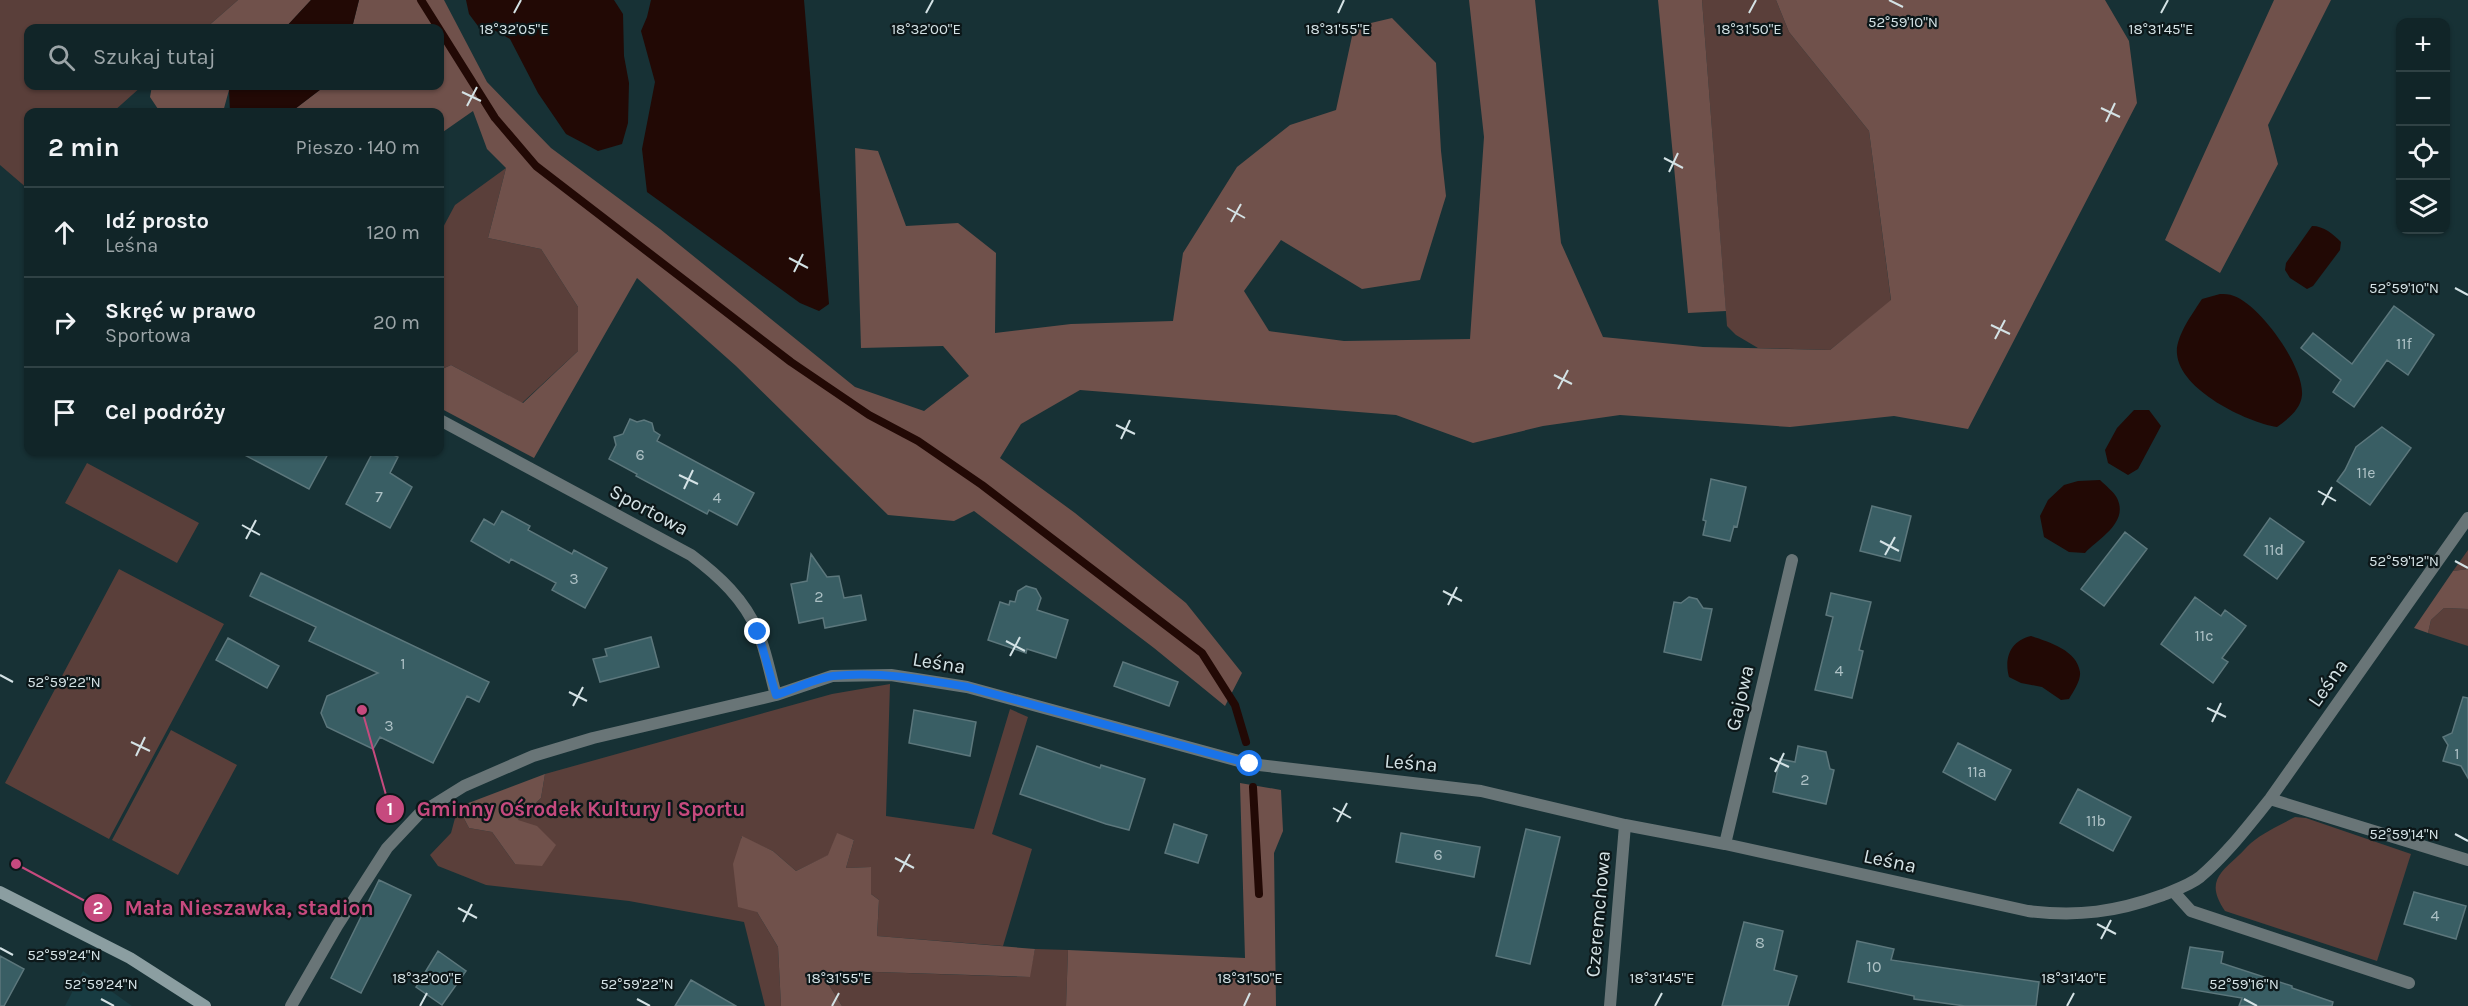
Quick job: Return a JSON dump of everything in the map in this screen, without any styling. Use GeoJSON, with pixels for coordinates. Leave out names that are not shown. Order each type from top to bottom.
{"type":"FeatureCollection","features":[{"type":"Feature","properties":{"kind":"main road"},"geometry":{"type":"LineString","coordinates":[[0,892],[130,958],[205,1006]]}},
{"type":"Feature","properties":{"kind":"street","name":"Sportowa"},"geometry":{"type":"LineString","coordinates":[[444,422],[691,555],[716,574],[739,600],[758,632],[776,695]]}},
{"type":"Feature","properties":{"kind":"street","name":"Leśna"},"geometry":{"type":"LineString","coordinates":[[291,1006],[337,926],[387,848],[419,814],[464,786],[533,756],[593,738],[776,695],[832,676],[891,675],[968,687],[1250,764],[1481,791],[1625,825],[1725,844],[2028,911],[2050,914],[2107,912],[2132,906],[2198,879],[2235,843],[2270,799],[2468,518]]}},
{"type":"Feature","properties":{"kind":"street","name":"Gajowa"},"geometry":{"type":"LineString","coordinates":[[1725,844],[1792,560]]}},
{"type":"Feature","properties":{"kind":"street"},"geometry":{"type":"LineString","coordinates":[[2270,799],[2468,860]]}},
{"type":"Feature","properties":{"kind":"street","name":"Czeremchowa"},"geometry":{"type":"LineString","coordinates":[[1610,1006],[1625,825]]}},
{"type":"Feature","properties":{"kind":"street"},"geometry":{"type":"LineString","coordinates":[[2173,891],[2191,911],[2409,983]]}},
{"type":"Feature","properties":{"kind":"shaded area"},"geometry":{"type":"Polygon","coordinates":[[[0,0],[238,0],[211,24],[24,24],[24,90],[138,90],[117,108],[24,108],[24,186],[0,165],[0,0]]]}},
{"type":"Feature","properties":{"kind":"shaded area"},"geometry":{"type":"Polygon","coordinates":[[[238,0],[311,0],[289,24],[211,24],[238,0]]]}},
{"type":"Feature","properties":{"kind":"shaded area"},"geometry":{"type":"Polygon","coordinates":[[[311,0],[359,0],[353,24],[289,24],[311,0]]]}},
{"type":"Feature","properties":{"kind":"shaded area"},"geometry":{"type":"Polygon","coordinates":[[[359,0],[444,0],[487,82],[551,148],[660,229],[855,387],[924,411],[969,376],[943,346],[861,348],[855,148],[878,151],[906,226],[958,223],[996,253],[995,333],[1071,324],[1173,321],[1183,253],[1237,167],[1290,125],[1336,110],[1354,27],[1392,18],[1436,63],[1446,196],[1420,280],[1362,289],[1281,240],[1244,291],[1269,331],[1344,341],[1470,339],[1484,137],[1469,0],[1535,0],[1561,243],[1603,337],[1703,347],[1830,350],[1891,300],[1869,131],[1789,32],[1776,0],[2105,0],[2129,41],[2137,103],[1968,429],[1894,416],[1790,427],[1620,415],[1543,426],[1473,443],[1396,415],[1080,390],[1021,424],[1000,458],[1075,513],[1186,603],[1242,673],[1225,706],[1154,648],[974,511],[954,521],[888,515],[736,366],[637,278],[534,458],[444,410],[444,368],[451,365],[523,403],[578,351],[578,307],[541,249],[488,238],[506,168],[487,149],[473,111],[444,131],[444,108],[296,108],[320,90],[444,90],[444,24],[353,24],[359,0]]]}},
{"type":"Feature","properties":{"kind":"shaded area"},"geometry":{"type":"Polygon","coordinates":[[[466,0],[614,0],[623,14],[624,56],[629,83],[628,123],[622,144],[598,151],[566,134],[538,93],[510,39],[494,30],[478,26],[469,14],[466,0]]]}},
{"type":"Feature","properties":{"kind":"shaded area"},"geometry":{"type":"Polygon","coordinates":[[[651,0],[804,0],[829,304],[819,311],[800,303],[647,192],[642,149],[655,82],[641,31],[651,0]]]}},
{"type":"Feature","properties":{"kind":"shaded area"},"geometry":{"type":"Polygon","coordinates":[[[1658,0],[1702,0],[1726,311],[1688,313],[1658,0]]]}},
{"type":"Feature","properties":{"kind":"shaded area"},"geometry":{"type":"Polygon","coordinates":[[[1702,0],[1776,0],[1789,32],[1869,131],[1891,301],[1830,350],[1758,348],[1736,335],[1727,326],[1702,0]]]}},
{"type":"Feature","properties":{"kind":"shaded area"},"geometry":{"type":"Polygon","coordinates":[[[2274,0],[2331,0],[2268,125],[2278,164],[2220,273],[2165,240],[2274,0]]]}},
{"type":"Feature","properties":{"kind":"shaded area"},"geometry":{"type":"Polygon","coordinates":[[[151,90],[229,90],[224,108],[157,108],[150,97],[151,90]]]}},
{"type":"Feature","properties":{"kind":"shaded area"},"geometry":{"type":"Polygon","coordinates":[[[229,90],[320,90],[296,108],[230,108],[229,90]]]}},
{"type":"Feature","properties":{"kind":"shaded area"},"geometry":{"type":"Polygon","coordinates":[[[506,168],[488,238],[541,249],[578,307],[578,351],[522,403],[451,365],[444,368],[444,226],[455,205],[506,168]]]}},
{"type":"Feature","properties":{"kind":"shaded area"},"geometry":{"type":"Polygon","coordinates":[[[2312,226],[2324,229],[2341,242],[2340,250],[2313,286],[2307,289],[2290,278],[2285,270],[2286,263],[2312,226]]]}},
{"type":"Feature","properties":{"kind":"shaded area"},"geometry":{"type":"Polygon","coordinates":[[[2220,294],[2234,296],[2256,311],[2278,338],[2296,369],[2301,383],[2301,400],[2293,413],[2277,427],[2249,419],[2216,402],[2190,380],[2181,367],[2177,347],[2185,325],[2202,299],[2220,294]]]}},
{"type":"Feature","properties":{"kind":"shaded area"},"geometry":{"type":"Polygon","coordinates":[[[2134,410],[2149,410],[2161,426],[2138,469],[2128,475],[2108,463],[2105,450],[2117,428],[2134,410]]]}},
{"type":"Feature","properties":{"kind":"shaded area"},"geometry":{"type":"Polygon","coordinates":[[[87,463],[199,523],[177,563],[65,503],[87,463]]]}},
{"type":"Feature","properties":{"kind":"shaded area"},"geometry":{"type":"Polygon","coordinates":[[[2100,480],[2116,496],[2120,507],[2119,515],[2111,529],[2085,553],[2069,552],[2044,537],[2040,516],[2048,500],[2064,485],[2078,481],[2100,480]]]}},
{"type":"Feature","properties":{"kind":"shaded area"},"geometry":{"type":"Polygon","coordinates":[[[2468,550],[2468,569],[2453,571],[2468,550]]]}},
{"type":"Feature","properties":{"kind":"shaded area"},"geometry":{"type":"Polygon","coordinates":[[[119,569],[224,624],[109,839],[5,783],[119,569]]]}},
{"type":"Feature","properties":{"kind":"shaded area"},"geometry":{"type":"Polygon","coordinates":[[[2468,569],[2468,609],[2444,608],[2431,620],[2428,633],[2414,628],[2453,571],[2468,569]]]}},
{"type":"Feature","properties":{"kind":"shaded area"},"geometry":{"type":"Polygon","coordinates":[[[2444,608],[2468,609],[2468,646],[2428,633],[2431,620],[2444,608]]]}},
{"type":"Feature","properties":{"kind":"shaded area"},"geometry":{"type":"Polygon","coordinates":[[[2031,636],[2061,648],[2078,664],[2079,679],[2069,699],[2061,700],[2042,687],[2021,683],[2009,677],[2007,663],[2010,651],[2018,642],[2031,636]]]}},
{"type":"Feature","properties":{"kind":"shaded area"},"geometry":{"type":"Polygon","coordinates":[[[890,684],[886,816],[974,829],[1010,709],[1028,717],[992,834],[1032,849],[1003,946],[877,936],[879,900],[871,894],[871,867],[846,868],[854,840],[837,834],[829,855],[796,871],[773,851],[741,837],[757,912],[778,947],[781,1006],[765,1006],[744,922],[629,901],[486,885],[438,866],[430,855],[451,833],[458,807],[469,828],[492,832],[515,864],[518,820],[541,798],[545,774],[832,694],[890,684]]]}},
{"type":"Feature","properties":{"kind":"shaded area"},"geometry":{"type":"Polygon","coordinates":[[[171,730],[237,765],[178,875],[112,840],[171,730]]]}},
{"type":"Feature","properties":{"kind":"shaded area"},"geometry":{"type":"Polygon","coordinates":[[[545,774],[541,798],[518,820],[537,826],[556,845],[542,866],[515,864],[492,832],[469,828],[458,807],[545,774]]]}},
{"type":"Feature","properties":{"kind":"shaded area"},"geometry":{"type":"Polygon","coordinates":[[[1240,783],[1281,790],[1283,831],[1274,853],[1276,1006],[1066,1006],[1068,950],[1245,958],[1240,783]]]}},
{"type":"Feature","properties":{"kind":"shaded area"},"geometry":{"type":"Polygon","coordinates":[[[2295,817],[2306,818],[2411,854],[2377,961],[2225,911],[2216,894],[2220,875],[2256,839],[2295,817]]]}},
{"type":"Feature","properties":{"kind":"shaded area"},"geometry":{"type":"Polygon","coordinates":[[[837,833],[854,840],[846,868],[871,867],[871,894],[879,900],[877,936],[1035,949],[1030,977],[846,971],[829,985],[842,1006],[781,1006],[778,947],[757,912],[738,907],[733,864],[742,836],[773,851],[796,871],[828,855],[837,833]]]}},
{"type":"Feature","properties":{"kind":"shaded area"},"geometry":{"type":"Polygon","coordinates":[[[1035,949],[1068,950],[1066,1006],[842,1006],[829,985],[846,971],[1029,977],[1035,949]]]}},
{"type":"Feature","properties":{"kind":"shaded area"},"geometry":{"type":"Polygon","coordinates":[[[83,971],[132,1006],[65,1006],[83,971]]]}},
{"type":"Feature","properties":{"kind":"building"},"geometry":{"type":"Polygon","coordinates":[[[2394,306],[2434,335],[2408,375],[2387,360],[2354,407],[2333,392],[2341,380],[2301,348],[2313,333],[2352,364],[2394,306]]]}},
{"type":"Feature","properties":{"kind":"building"},"geometry":{"type":"Polygon","coordinates":[[[630,419],[652,423],[654,431],[660,435],[657,441],[754,493],[737,525],[709,510],[707,514],[609,459],[616,445],[614,437],[623,434],[630,419]]]}},
{"type":"Feature","properties":{"kind":"building"},"geometry":{"type":"Polygon","coordinates":[[[2382,427],[2411,448],[2370,505],[2337,481],[2356,447],[2382,427]]]}},
{"type":"Feature","properties":{"kind":"building"},"geometry":{"type":"Polygon","coordinates":[[[247,456],[327,456],[309,489],[247,456]]]}},
{"type":"Feature","properties":{"kind":"building"},"geometry":{"type":"Polygon","coordinates":[[[371,456],[398,457],[390,473],[412,487],[390,528],[346,504],[371,456]]]}},
{"type":"Feature","properties":{"kind":"building"},"geometry":{"type":"Polygon","coordinates":[[[1711,479],[1746,487],[1737,527],[1734,526],[1730,541],[1703,535],[1706,521],[1703,520],[1711,479]]]}},
{"type":"Feature","properties":{"kind":"building"},"geometry":{"type":"Polygon","coordinates":[[[1872,506],[1911,516],[1900,561],[1860,551],[1872,506]]]}},
{"type":"Feature","properties":{"kind":"building"},"geometry":{"type":"Polygon","coordinates":[[[502,511],[530,526],[528,530],[572,554],[574,550],[607,568],[585,608],[552,590],[556,583],[511,559],[509,563],[471,541],[484,519],[494,525],[502,511]]]}},
{"type":"Feature","properties":{"kind":"building"},"geometry":{"type":"Polygon","coordinates":[[[2270,518],[2304,542],[2277,579],[2244,555],[2270,518]]]}},
{"type":"Feature","properties":{"kind":"building"},"geometry":{"type":"Polygon","coordinates":[[[2125,532],[2147,549],[2104,606],[2081,589],[2125,532]]]}},
{"type":"Feature","properties":{"kind":"building"},"geometry":{"type":"Polygon","coordinates":[[[811,554],[827,577],[839,576],[844,598],[861,595],[866,620],[825,628],[823,618],[799,623],[791,584],[807,581],[811,554]]]}},
{"type":"Feature","properties":{"kind":"building"},"geometry":{"type":"Polygon","coordinates":[[[261,573],[489,682],[479,702],[467,696],[433,763],[380,737],[373,749],[327,727],[321,713],[327,696],[378,673],[309,641],[316,627],[250,596],[261,573]]]}},
{"type":"Feature","properties":{"kind":"building"},"geometry":{"type":"Polygon","coordinates":[[[1026,586],[1036,589],[1041,598],[1037,610],[1068,620],[1056,658],[1027,649],[1026,653],[988,640],[1000,602],[1009,605],[1010,601],[1015,602],[1018,591],[1026,586]]]}},
{"type":"Feature","properties":{"kind":"building"},"geometry":{"type":"Polygon","coordinates":[[[1831,593],[1871,602],[1859,650],[1863,651],[1852,698],[1815,690],[1833,617],[1826,615],[1831,593]]]}},
{"type":"Feature","properties":{"kind":"building"},"geometry":{"type":"Polygon","coordinates":[[[1689,597],[1697,599],[1703,608],[1712,609],[1701,660],[1664,652],[1674,602],[1681,603],[1689,597]]]}},
{"type":"Feature","properties":{"kind":"building"},"geometry":{"type":"Polygon","coordinates":[[[2195,597],[2221,616],[2225,610],[2246,626],[2222,658],[2228,662],[2213,683],[2161,644],[2195,597]]]}},
{"type":"Feature","properties":{"kind":"building"},"geometry":{"type":"Polygon","coordinates":[[[651,637],[659,667],[600,682],[593,659],[607,656],[605,649],[651,637]]]}},
{"type":"Feature","properties":{"kind":"building"},"geometry":{"type":"Polygon","coordinates":[[[228,638],[279,666],[267,688],[216,660],[228,638]]]}},
{"type":"Feature","properties":{"kind":"building"},"geometry":{"type":"Polygon","coordinates":[[[1123,662],[1178,682],[1169,706],[1114,686],[1123,662]]]}},
{"type":"Feature","properties":{"kind":"building"},"geometry":{"type":"Polygon","coordinates":[[[2463,697],[2468,698],[2468,778],[2461,766],[2443,761],[2448,745],[2443,737],[2452,733],[2463,697]]]}},
{"type":"Feature","properties":{"kind":"building"},"geometry":{"type":"Polygon","coordinates":[[[914,710],[976,722],[970,756],[909,743],[914,710]]]}},
{"type":"Feature","properties":{"kind":"building"},"geometry":{"type":"Polygon","coordinates":[[[1958,743],[2011,770],[1995,800],[1943,772],[1958,743]]]}},
{"type":"Feature","properties":{"kind":"building"},"geometry":{"type":"Polygon","coordinates":[[[1037,746],[1100,768],[1101,765],[1145,779],[1129,830],[1020,794],[1037,746]]]}},
{"type":"Feature","properties":{"kind":"building"},"geometry":{"type":"Polygon","coordinates":[[[1798,746],[1826,752],[1830,769],[1834,770],[1826,804],[1773,792],[1780,759],[1795,762],[1798,746]]]}},
{"type":"Feature","properties":{"kind":"building"},"geometry":{"type":"Polygon","coordinates":[[[2078,789],[2131,817],[2113,851],[2060,823],[2078,789]]]}},
{"type":"Feature","properties":{"kind":"building"},"geometry":{"type":"Polygon","coordinates":[[[1174,824],[1207,835],[1198,863],[1165,853],[1174,824]]]}},
{"type":"Feature","properties":{"kind":"building"},"geometry":{"type":"Polygon","coordinates":[[[1526,829],[1560,837],[1530,964],[1496,956],[1526,829]]]}},
{"type":"Feature","properties":{"kind":"building"},"geometry":{"type":"Polygon","coordinates":[[[1401,833],[1480,847],[1474,877],[1396,862],[1401,833]]]}},
{"type":"Feature","properties":{"kind":"building"},"geometry":{"type":"Polygon","coordinates":[[[379,880],[411,895],[361,993],[331,978],[379,880]]]}},
{"type":"Feature","properties":{"kind":"building"},"geometry":{"type":"Polygon","coordinates":[[[2414,892],[2466,906],[2456,939],[2404,924],[2414,892]]]}},
{"type":"Feature","properties":{"kind":"building"},"geometry":{"type":"Polygon","coordinates":[[[1744,922],[1783,931],[1774,970],[1797,976],[1788,1006],[1722,1006],[1744,922]]]}},
{"type":"Feature","properties":{"kind":"building"},"geometry":{"type":"Polygon","coordinates":[[[1857,941],[1894,949],[1891,960],[2039,982],[2036,1006],[1965,1006],[1914,999],[1914,996],[1848,982],[1857,941]]]}},
{"type":"Feature","properties":{"kind":"building"},"geometry":{"type":"Polygon","coordinates":[[[2190,947],[2223,952],[2221,963],[2292,986],[2292,988],[2333,1002],[2332,1006],[2239,1006],[2242,998],[2182,988],[2190,947]]]}},
{"type":"Feature","properties":{"kind":"building"},"geometry":{"type":"Polygon","coordinates":[[[438,951],[466,971],[442,1005],[416,987],[438,951]]]}},
{"type":"Feature","properties":{"kind":"building"},"geometry":{"type":"Polygon","coordinates":[[[0,956],[24,969],[4,1006],[0,1006],[0,956]]]}},
{"type":"Feature","properties":{"kind":"building"},"geometry":{"type":"Polygon","coordinates":[[[691,980],[736,1006],[675,1006],[691,980]]]}},
{"type":"Feature","properties":{"kind":"waterway"},"geometry":{"type":"LineString","coordinates":[[421,0],[436,24]]}},
{"type":"Feature","properties":{"kind":"waterway"},"geometry":{"type":"LineString","coordinates":[[444,37],[495,118],[536,166],[791,362],[869,415],[918,441],[982,485],[1202,653],[1235,705],[1246,742]]}},
{"type":"Feature","properties":{"kind":"waterway"},"geometry":{"type":"LineString","coordinates":[[1253,787],[1259,894]]}},
{"type":"Feature","properties":{"kind":"place","name":"Gminny Ośrodek Kultury I Sportu"},"geometry":{"type":"Point","coordinates":[362,710]}},
{"type":"Feature","properties":{"kind":"place","name":"Mała Nieszawka, stadion"},"geometry":{"type":"Point","coordinates":[16,864]}},
{"type":"Feature","properties":{"kind":"route"},"geometry":{"type":"LineString","coordinates":[[758,632],[776,695],[832,676],[891,675],[924,679],[968,687],[1250,764]]}}]}
